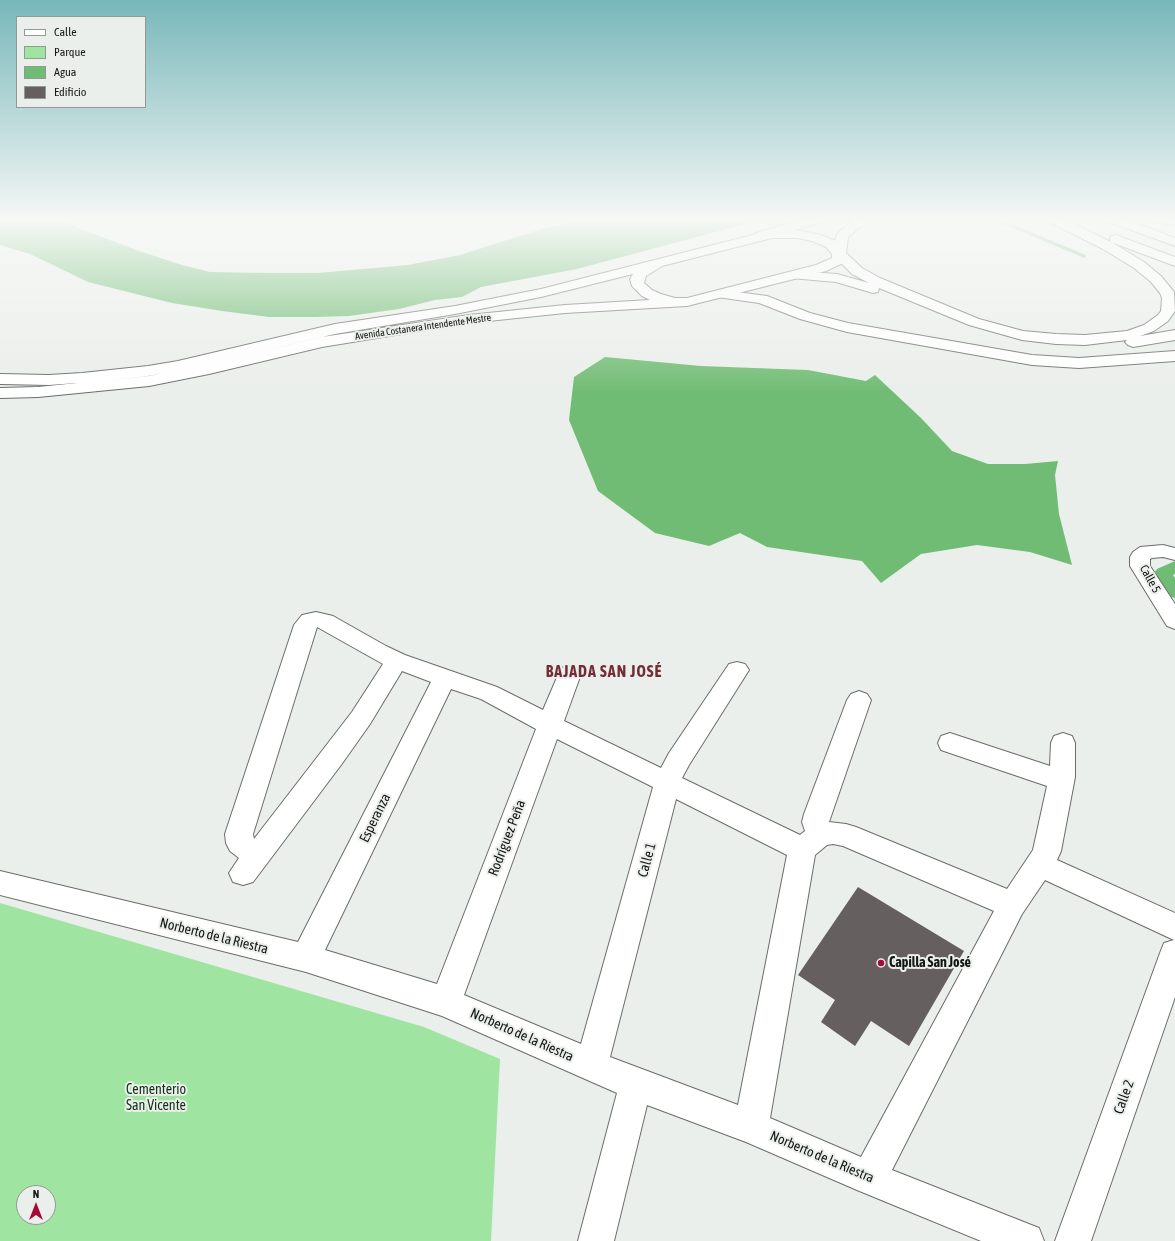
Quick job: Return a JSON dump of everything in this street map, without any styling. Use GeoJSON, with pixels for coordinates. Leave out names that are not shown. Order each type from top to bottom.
{"type":"FeatureCollection","features":[{"type":"Feature","properties":{"kind":"main road","name":"Avenida Costanera Intendente Mestre"},"geometry":{"type":"LineString","coordinates":[[0,379],[49,380],[119,375],[156,370],[208,360],[335,329],[528,296],[608,276]]}},
{"type":"Feature","properties":{"kind":"main road"},"geometry":{"type":"LineString","coordinates":[[638,276],[637,283],[642,290],[656,297],[664,299],[698,300]]}},
{"type":"Feature","properties":{"kind":"main road","name":"Avenida Costanera Intendente Mestre"},"geometry":{"type":"LineString","coordinates":[[0,393],[38,392],[149,381],[195,372],[322,342],[470,319],[565,309],[675,303],[698,300],[792,276]]}},
{"type":"Feature","properties":{"kind":"main road"},"geometry":{"type":"LineString","coordinates":[[809,276],[849,281],[966,326],[991,334],[1022,341],[1059,346],[1096,346],[1132,343],[1175,335]]}},
{"type":"Feature","properties":{"kind":"main road"},"geometry":{"type":"LineString","coordinates":[[866,276],[974,322],[1022,335],[1072,340],[1116,338],[1148,328],[1163,318],[1168,311],[1169,298],[1167,292],[1152,276]]}},
{"type":"Feature","properties":{"kind":"main road"},"geometry":{"type":"LineString","coordinates":[[773,280],[767,291],[771,300],[777,305]]}},
{"type":"Feature","properties":{"kind":"main road"},"geometry":{"type":"LineString","coordinates":[[722,294],[752,297],[818,320],[847,327],[1032,360],[1055,362],[1102,362],[1175,356]]}},
{"type":"Feature","properties":{"kind":"main road","name":"Calle 5"},"geometry":{"type":"LineString","coordinates":[[1175,554],[1147,552],[1140,557],[1140,566],[1175,621]]}},
{"type":"Feature","properties":{"kind":"main road"},"geometry":{"type":"LineString","coordinates":[[258,853],[245,848],[240,842],[239,834],[305,625],[310,620],[316,619],[326,621],[378,652],[397,661],[489,693],[667,783],[811,842],[833,833],[846,835],[1012,905]]}},
{"type":"Feature","properties":{"kind":"main road"},"geometry":{"type":"LineString","coordinates":[[243,873],[332,758],[397,661]]}},
{"type":"Feature","properties":{"kind":"main road","name":"Calle 1"},"geometry":{"type":"LineString","coordinates":[[592,1066],[667,783],[678,760],[737,670]]}},
{"type":"Feature","properties":{"kind":"main road","name":"Rodríguez Peña"},"geometry":{"type":"LineString","coordinates":[[446,1002],[569,674]]}},
{"type":"Feature","properties":{"kind":"main road","name":"Esperanza"},"geometry":{"type":"LineString","coordinates":[[306,958],[445,677]]}},
{"type":"Feature","properties":{"kind":"main road"},"geometry":{"type":"LineString","coordinates":[[751,1127],[817,814],[859,700]]}},
{"type":"Feature","properties":{"kind":"main road"},"geometry":{"type":"LineString","coordinates":[[950,743],[1061,780]]}},
{"type":"Feature","properties":{"kind":"main road"},"geometry":{"type":"LineString","coordinates":[[869,1178],[1012,905],[1040,865],[1047,851],[1061,780],[1063,743]]}},
{"type":"Feature","properties":{"kind":"main road"},"geometry":{"type":"LineString","coordinates":[[1040,865],[1175,927]]}},
{"type":"Feature","properties":{"kind":"main road","name":"Norberto de la Riestra"},"geometry":{"type":"LineString","coordinates":[[0,883],[306,958],[446,1002],[592,1066],[751,1127],[869,1178],[1026,1241]]}},
{"type":"Feature","properties":{"kind":"main road","name":"Calle 2"},"geometry":{"type":"LineString","coordinates":[[1072,1241],[1175,953]]}},
{"type":"Feature","properties":{"kind":"main road"},"geometry":{"type":"LineString","coordinates":[[596,1241],[636,1084]]}},
{"type":"Feature","properties":{"kind":"green space","name":"Cementerio San Vicente"},"geometry":{"type":"Polygon","coordinates":[[[0,903],[424,1027],[500,1059],[491,1241],[0,1241],[0,903]]]}},
{"type":"Feature","properties":{"kind":"water"},"geometry":{"type":"Polygon","coordinates":[[[75,276],[540,276],[481,287],[462,297],[435,300],[399,309],[349,316],[316,317],[269,317],[222,311],[172,303],[88,282],[75,276]]]}},
{"type":"Feature","properties":{"kind":"water"},"geometry":{"type":"Polygon","coordinates":[[[605,357],[701,366],[808,370],[866,381],[875,375],[921,418],[952,451],[988,464],[1025,464],[1058,461],[1055,475],[1059,514],[1072,565],[1030,552],[977,545],[921,554],[881,583],[862,561],[767,547],[740,533],[709,546],[655,533],[598,491],[569,420],[574,377],[605,357]]]}},
{"type":"Feature","properties":{"kind":"building","name":"Capilla San José"},"geometry":{"type":"Polygon","coordinates":[[[858,887],[964,951],[909,1046],[871,1021],[855,1046],[821,1022],[835,1000],[798,975],[858,887]]]}},
{"type":"Feature","properties":{"kind":"waterway"},"geometry":{"type":"LineString","coordinates":[[1175,567],[1163,573],[1175,592]]}},
{"type":"Feature","properties":{"kind":"place","name":"Capilla San José"},"geometry":{"type":"Point","coordinates":[881,963]}},
{"type":"Feature","properties":{"kind":"district","name":"BAJADA SAN JOSÉ"},"geometry":{"type":"Point","coordinates":[604,672]}}]}
